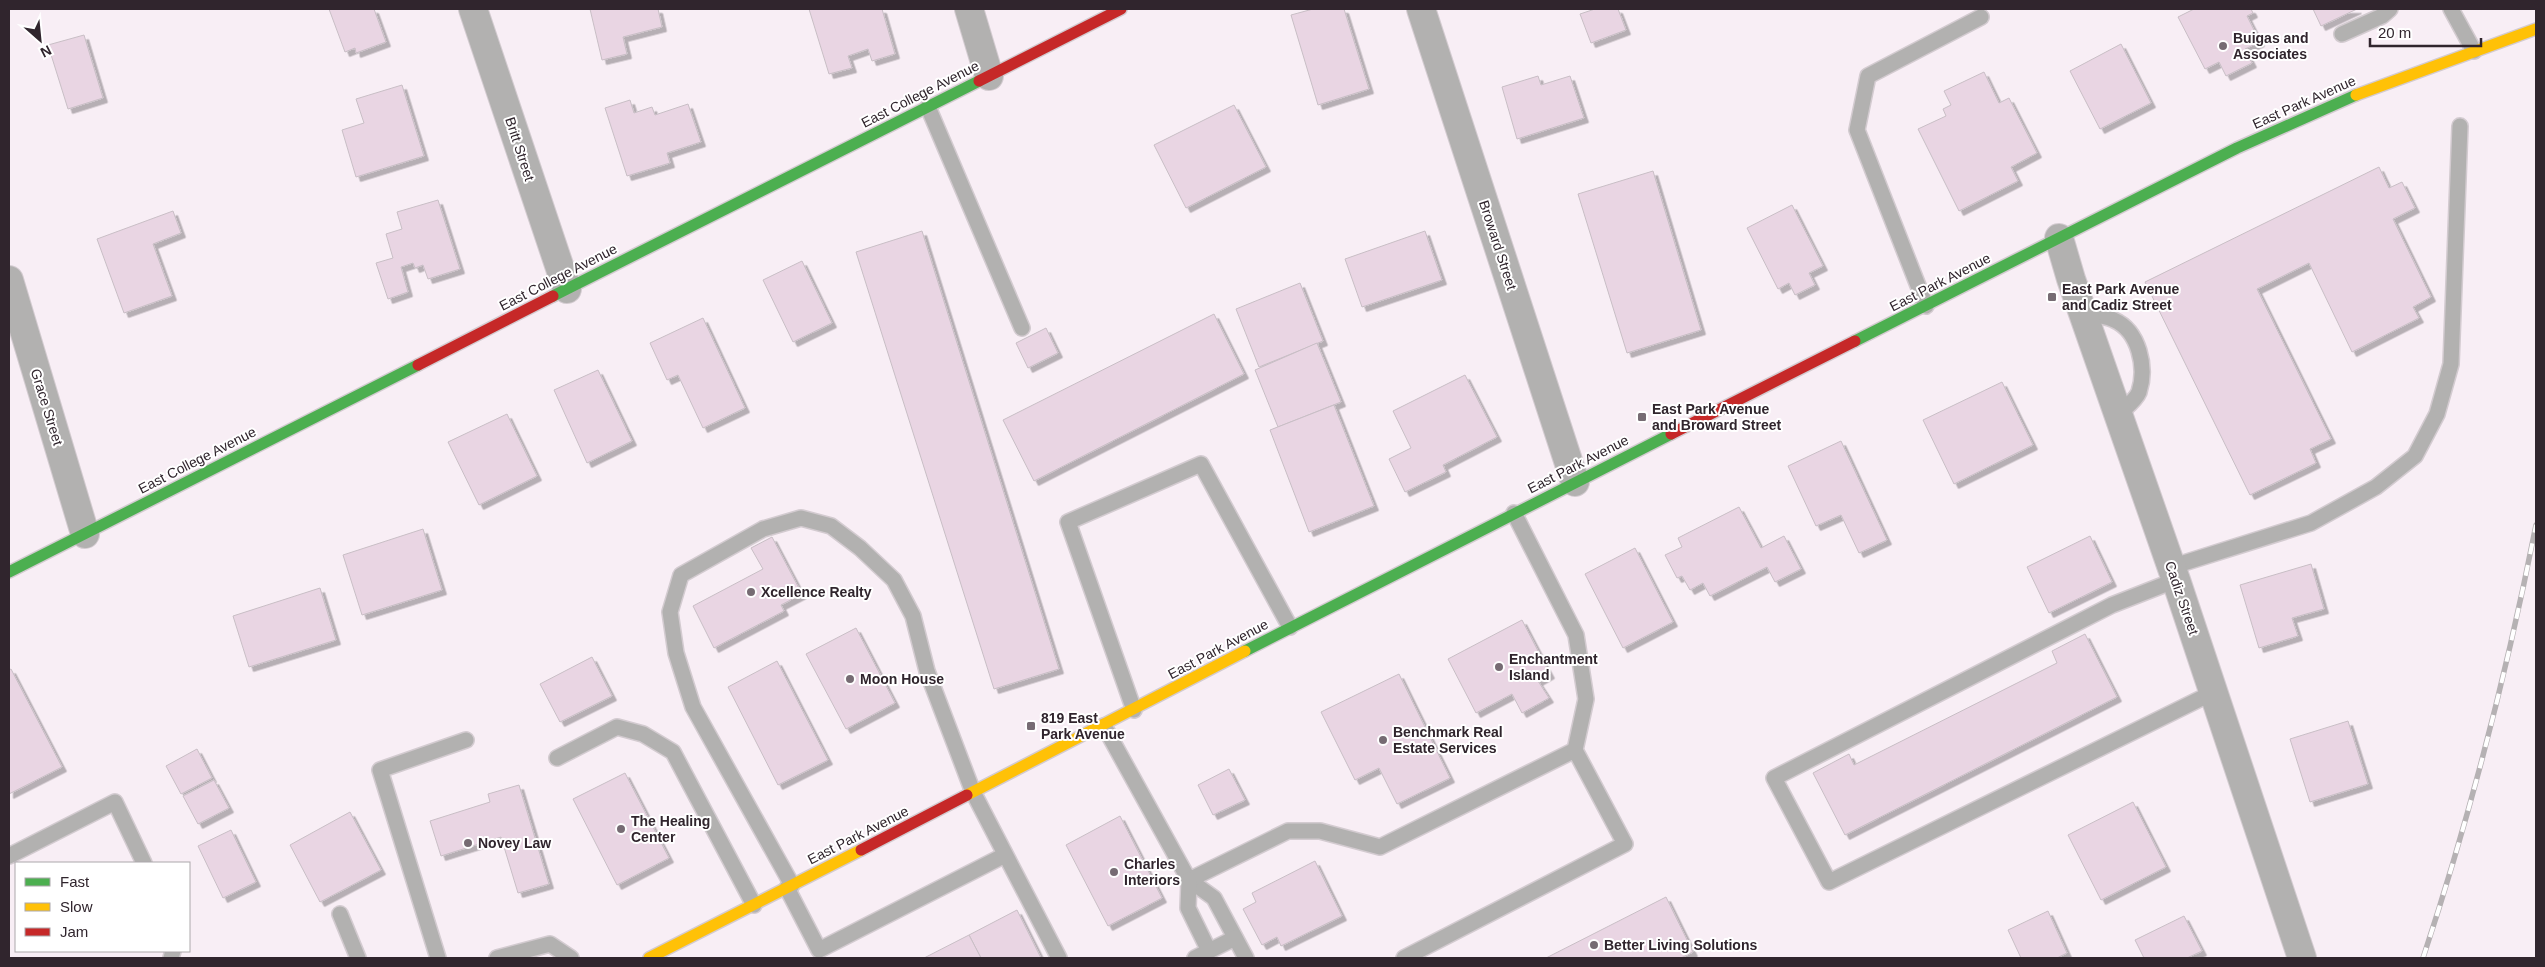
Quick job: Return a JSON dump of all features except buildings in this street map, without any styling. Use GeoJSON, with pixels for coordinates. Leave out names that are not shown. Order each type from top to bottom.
{"type":"FeatureCollection","features":[{"type":"Feature","properties":{"kind":"street","name":"Britt Street"},"geometry":{"type":"LineString","coordinates":[[473,9],[567,290]]}},
{"type":"Feature","properties":{"kind":"street"},"geometry":{"type":"LineString","coordinates":[[969,9],[989,76]]}},
{"type":"Feature","properties":{"kind":"street","name":"East College Avenue"},"geometry":{"type":"LineString","coordinates":[[9,572],[1122,9]]}},
{"type":"Feature","properties":{"kind":"street","name":"Broward Street"},"geometry":{"type":"LineString","coordinates":[[1421,9],[1575,482]]}},
{"type":"Feature","properties":{"kind":"street","name":"East Park Avenue"},"geometry":{"type":"LineString","coordinates":[[649,958],[1104,726],[1290,627],[2237,148],[2348,98],[2536,29]]}},
{"type":"Feature","properties":{"kind":"street","name":"Cadiz Street"},"geometry":{"type":"LineString","coordinates":[[2059,238],[2083,314],[2214,692],[2302,958]]}},
{"type":"Feature","properties":{"kind":"street","name":"Grace Street"},"geometry":{"type":"LineString","coordinates":[[9,280],[85,534]]}},
{"type":"Feature","properties":{"kind":"lane"},"geometry":{"type":"LineString","coordinates":[[2342,34],[2382,16],[2390,9]]}},
{"type":"Feature","properties":{"kind":"lane"},"geometry":{"type":"LineString","coordinates":[[2452,9],[2478,49]]}},
{"type":"Feature","properties":{"kind":"lane"},"geometry":{"type":"LineString","coordinates":[[1926,306],[1857,130],[1868,76],[1981,17]]}},
{"type":"Feature","properties":{"kind":"lane"},"geometry":{"type":"LineString","coordinates":[[928,107],[1022,328]]}},
{"type":"Feature","properties":{"kind":"lane"},"geometry":{"type":"LineString","coordinates":[[2214,692],[1830,882],[1774,778],[2174,574],[2311,523],[2376,487],[2415,456],[2437,414],[2451,364],[2460,126]]}},
{"type":"Feature","properties":{"kind":"lane"},"geometry":{"type":"LineString","coordinates":[[2083,314],[2112,318],[2123,325],[2134,339],[2141,356],[2139,392],[2118,415]]}},
{"type":"Feature","properties":{"kind":"lane"},"geometry":{"type":"LineString","coordinates":[[1134,710],[1068,522],[1201,464],[1290,627]]}},
{"type":"Feature","properties":{"kind":"lane"},"geometry":{"type":"LineString","coordinates":[[1404,958],[1625,844],[1575,750],[1586,699],[1576,634],[1514,513]]}},
{"type":"Feature","properties":{"kind":"lane"},"geometry":{"type":"LineString","coordinates":[[1005,855],[819,950],[790,886],[693,707],[676,653],[670,612],[681,575],[763,529],[801,518],[831,526],[860,548],[894,580],[914,616],[927,671],[973,792],[1059,958]]}},
{"type":"Feature","properties":{"kind":"lane"},"geometry":{"type":"LineString","coordinates":[[1104,726],[1189,880],[1214,898],[1246,958]]}},
{"type":"Feature","properties":{"kind":"lane"},"geometry":{"type":"LineString","coordinates":[[557,758],[617,727],[643,734],[673,752],[754,905]]}},
{"type":"Feature","properties":{"kind":"lane"},"geometry":{"type":"LineString","coordinates":[[438,958],[380,770],[466,740]]}},
{"type":"Feature","properties":{"kind":"lane"},"geometry":{"type":"LineString","coordinates":[[1189,880],[1288,831],[1320,831],[1380,847],[1575,750]]}},
{"type":"Feature","properties":{"kind":"lane"},"geometry":{"type":"LineString","coordinates":[[9,856],[115,802],[144,862]]}},
{"type":"Feature","properties":{"kind":"lane"},"geometry":{"type":"LineString","coordinates":[[1189,880],[1188,908],[1209,951]]}},
{"type":"Feature","properties":{"kind":"lane"},"geometry":{"type":"LineString","coordinates":[[340,914],[358,958]]}},
{"type":"Feature","properties":{"kind":"lane"},"geometry":{"type":"LineString","coordinates":[[1195,958],[1235,938]]}},
{"type":"Feature","properties":{"kind":"lane"},"geometry":{"type":"LineString","coordinates":[[497,958],[550,944],[571,958]]}},
{"type":"Feature","properties":{"kind":"railway"},"geometry":{"type":"LineString","coordinates":[[2423,958],[2472,797],[2513,635],[2536,525]]}},
{"type":"Feature","properties":{"kind":"traffic: fast"},"geometry":{"type":"LineString","coordinates":[[553,296],[979,81]]}},
{"type":"Feature","properties":{"kind":"traffic: fast"},"geometry":{"type":"LineString","coordinates":[[1855,341],[2237,148],[2356,95]]}},
{"type":"Feature","properties":{"kind":"traffic: fast"},"geometry":{"type":"LineString","coordinates":[[9,572],[418,365]]}},
{"type":"Feature","properties":{"kind":"traffic: fast"},"geometry":{"type":"LineString","coordinates":[[1245,651],[1671,434]]}},
{"type":"Feature","properties":{"kind":"traffic: slow"},"geometry":{"type":"LineString","coordinates":[[2356,95],[2536,29]]}},
{"type":"Feature","properties":{"kind":"traffic: slow"},"geometry":{"type":"LineString","coordinates":[[967,795],[1245,651]]}},
{"type":"Feature","properties":{"kind":"traffic: slow"},"geometry":{"type":"LineString","coordinates":[[649,958],[861,850]]}},
{"type":"Feature","properties":{"kind":"traffic: jam"},"geometry":{"type":"LineString","coordinates":[[979,81],[1121,9]]}},
{"type":"Feature","properties":{"kind":"traffic: jam"},"geometry":{"type":"LineString","coordinates":[[418,365],[553,296]]}},
{"type":"Feature","properties":{"kind":"traffic: jam"},"geometry":{"type":"LineString","coordinates":[[1671,434],[1855,341]]}},
{"type":"Feature","properties":{"kind":"traffic: jam"},"geometry":{"type":"LineString","coordinates":[[861,850],[967,795]]}},
{"type":"Feature","properties":{"kind":"place","name":"Buigas and Associates"},"geometry":{"type":"Point","coordinates":[2223,46]}},
{"type":"Feature","properties":{"kind":"place","name":"East Park Avenue and Cadiz Street"},"geometry":{"type":"Point","coordinates":[2052,297]}},
{"type":"Feature","properties":{"kind":"place","name":"East Park Avenue and Broward Street"},"geometry":{"type":"Point","coordinates":[1642,417]}},
{"type":"Feature","properties":{"kind":"place","name":"Xcellence Realty"},"geometry":{"type":"Point","coordinates":[751,592]}},
{"type":"Feature","properties":{"kind":"place","name":"Enchantment Island"},"geometry":{"type":"Point","coordinates":[1499,667]}},
{"type":"Feature","properties":{"kind":"place","name":"Moon House"},"geometry":{"type":"Point","coordinates":[850,679]}},
{"type":"Feature","properties":{"kind":"place","name":"819 East Park Avenue"},"geometry":{"type":"Point","coordinates":[1031,726]}},
{"type":"Feature","properties":{"kind":"place","name":"Benchmark Real Estate Services"},"geometry":{"type":"Point","coordinates":[1383,740]}},
{"type":"Feature","properties":{"kind":"place","name":"The Healing Center"},"geometry":{"type":"Point","coordinates":[621,829]}},
{"type":"Feature","properties":{"kind":"place","name":"Novey Law"},"geometry":{"type":"Point","coordinates":[468,843]}},
{"type":"Feature","properties":{"kind":"place","name":"Charles Interiors"},"geometry":{"type":"Point","coordinates":[1114,872]}},
{"type":"Feature","properties":{"kind":"place","name":"Better Living Solutions"},"geometry":{"type":"Point","coordinates":[1594,945]}}]}
